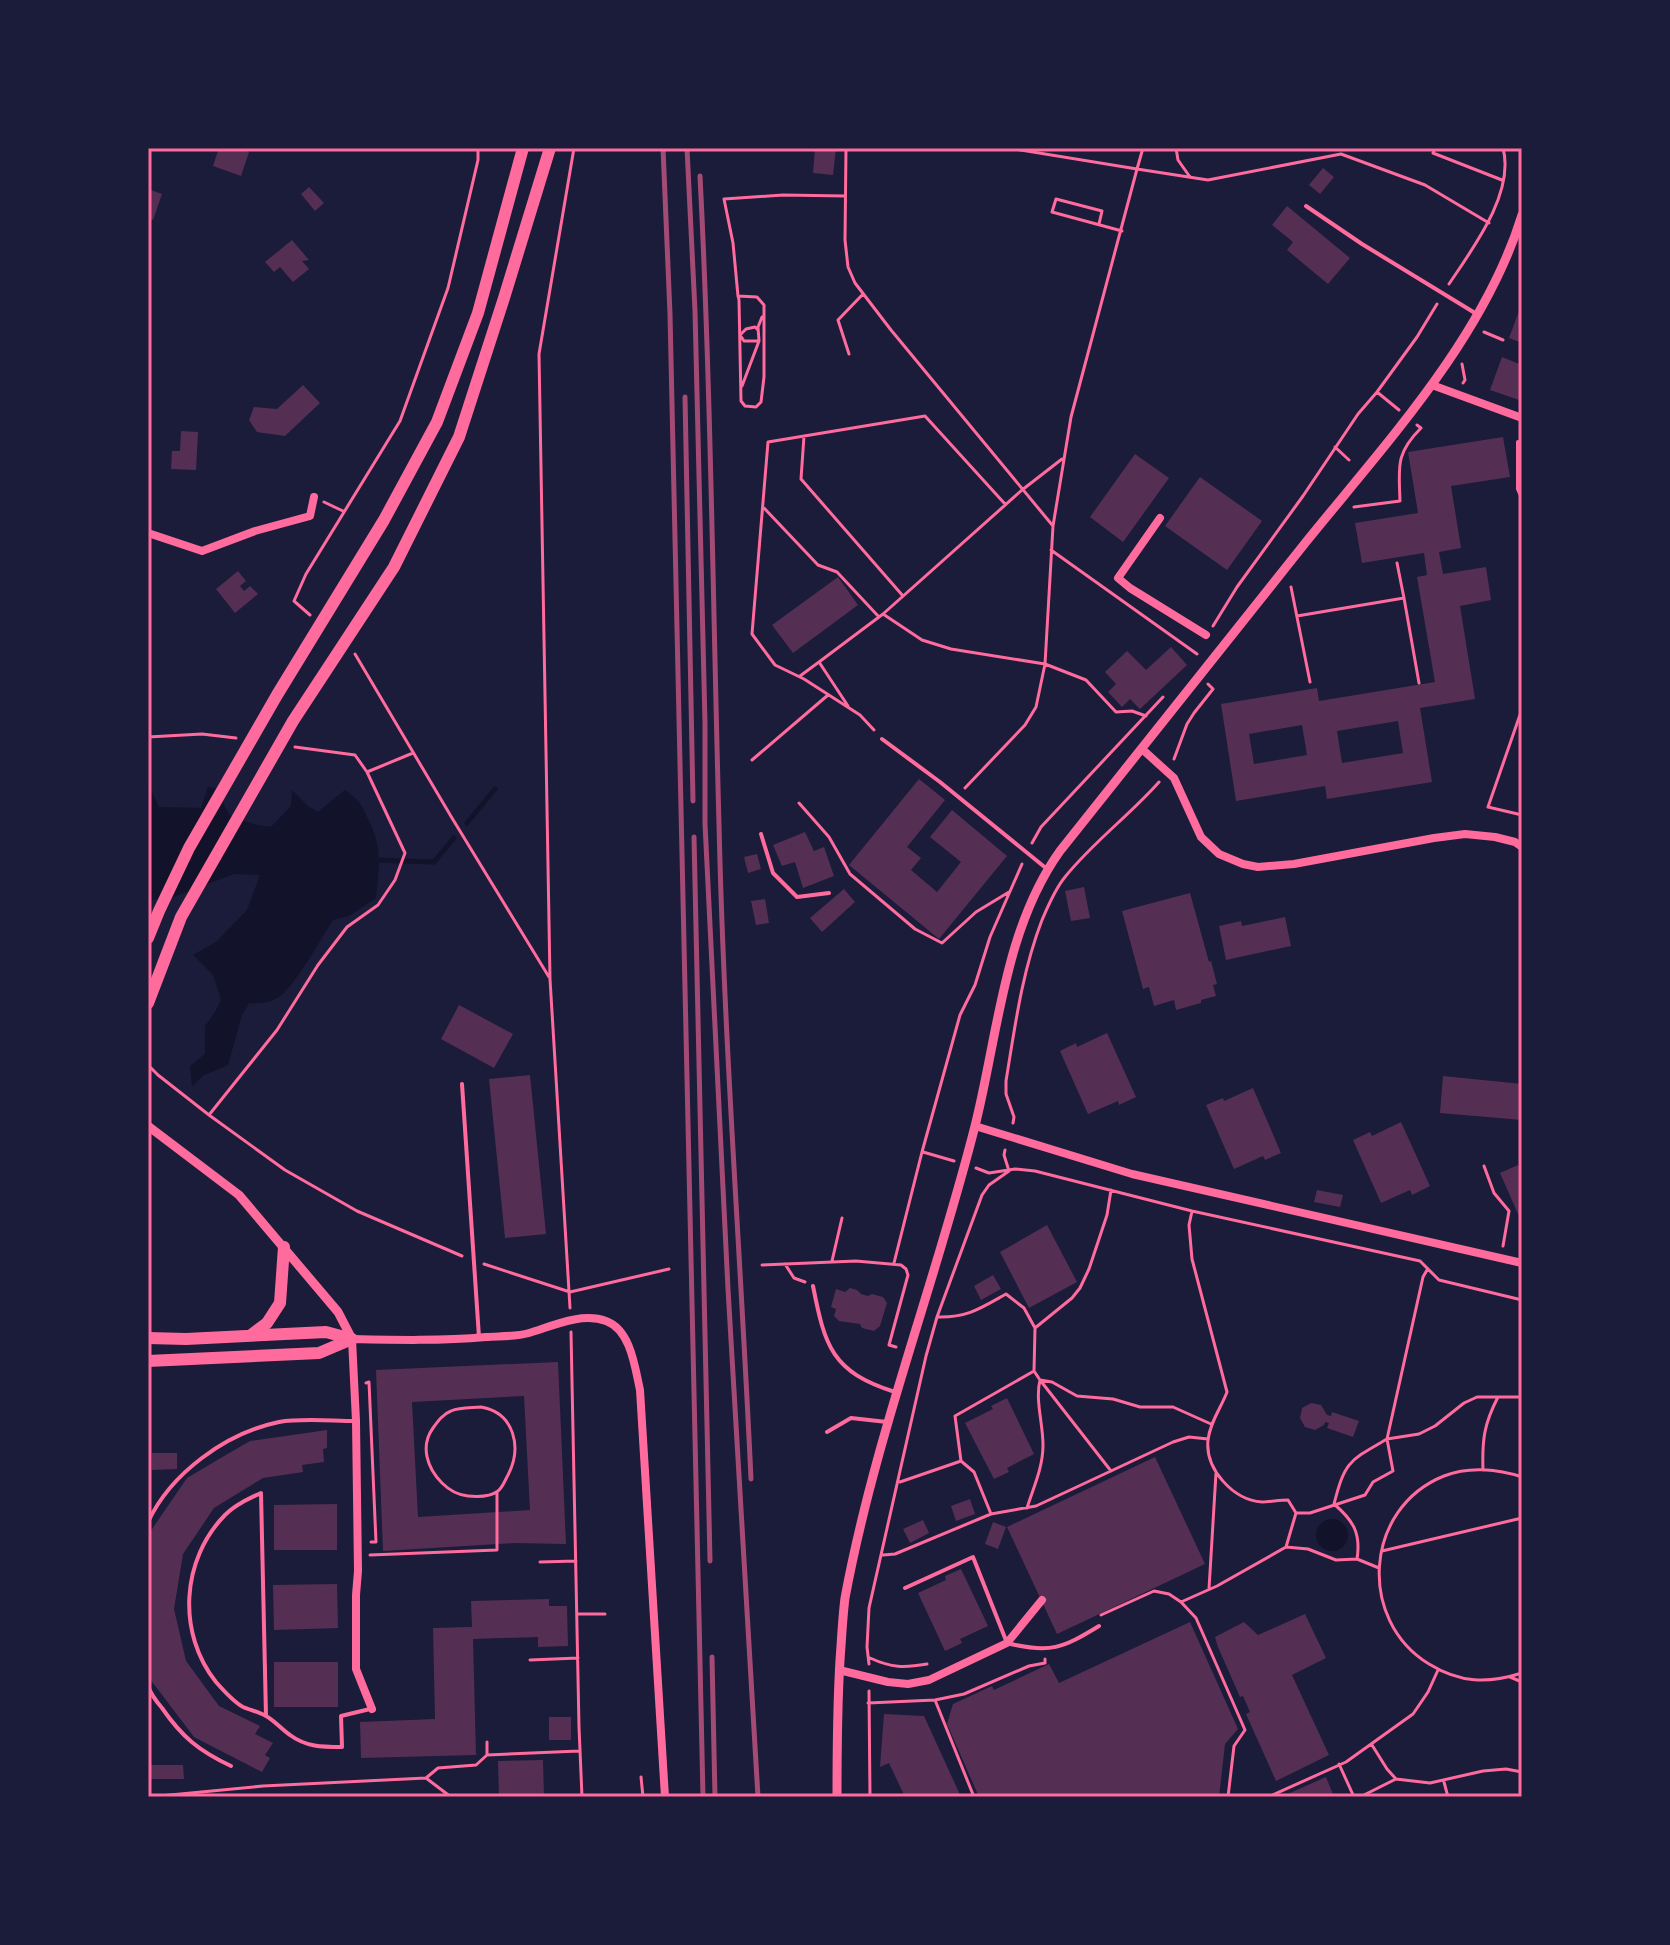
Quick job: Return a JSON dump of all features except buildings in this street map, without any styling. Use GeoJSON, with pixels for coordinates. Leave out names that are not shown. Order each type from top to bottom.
{"type":"FeatureCollection","features":[{"type":"Feature","properties":{"kind":"main road"},"geometry":{"type":"LineString","coordinates":[[148,938],[196,836],[277,695],[384,520],[437,422],[478,313],[523,148]]}},
{"type":"Feature","properties":{"kind":"main road"},"geometry":{"type":"LineString","coordinates":[[148,1003],[181,917],[293,721],[394,567],[459,437],[550,148]]}},
{"type":"Feature","properties":{"kind":"main road"},"geometry":{"type":"LineString","coordinates":[[251,1335],[267,1323],[280,1303],[284,1247]]}},
{"type":"Feature","properties":{"kind":"main road"},"geometry":{"type":"LineString","coordinates":[[148,1338],[326,1332],[352,1339]]}},
{"type":"Feature","properties":{"kind":"main road"},"geometry":{"type":"LineString","coordinates":[[148,1361],[319,1353],[352,1339]]}},
{"type":"Feature","properties":{"kind":"street"},"geometry":{"type":"LineString","coordinates":[[837,1797],[839,1670],[845,1601],[867,1502],[975,1126],[1012,957],[1024,919],[1047,869],[1432,385],[1494,288],[1522,215]]}},
{"type":"Feature","properties":{"kind":"street"},"geometry":{"type":"LineString","coordinates":[[1432,385],[1522,418]]}},
{"type":"Feature","properties":{"kind":"street"},"geometry":{"type":"LineString","coordinates":[[148,533],[202,551],[255,531],[310,516],[314,497]]}},
{"type":"Feature","properties":{"kind":"street"},"geometry":{"type":"LineString","coordinates":[[1160,518],[1118,578],[1206,635]]}},
{"type":"Feature","properties":{"kind":"street"},"geometry":{"type":"LineString","coordinates":[[1142,749],[1174,778],[1201,837],[1219,854],[1243,864],[1258,867],[1294,864],[1465,834],[1495,837],[1522,847]]}},
{"type":"Feature","properties":{"kind":"street"},"geometry":{"type":"LineString","coordinates":[[148,1126],[239,1195],[338,1312],[352,1339],[358,1571],[356,1669],[372,1709]]}},
{"type":"Feature","properties":{"kind":"street"},"geometry":{"type":"LineString","coordinates":[[975,1126],[1132,1174],[1522,1263]]}},
{"type":"Feature","properties":{"kind":"street"},"geometry":{"type":"LineString","coordinates":[[352,1339],[435,1341],[479,1338],[523,1334],[571,1321],[594,1319],[609,1322],[621,1333],[631,1351],[640,1390],[665,1797]]}},
{"type":"Feature","properties":{"kind":"street"},"geometry":{"type":"LineString","coordinates":[[839,1670],[888,1682],[908,1684],[929,1680],[1007,1643],[1042,1600]]}},
{"type":"Feature","properties":{"kind":"lane"},"geometry":{"type":"LineString","coordinates":[[1306,206],[1477,315]]}},
{"type":"Feature","properties":{"kind":"lane"},"geometry":{"type":"LineString","coordinates":[[1518,442],[1518,489],[1522,498]]}},
{"type":"Feature","properties":{"kind":"lane"},"geometry":{"type":"LineString","coordinates":[[882,739],[1047,869]]}},
{"type":"Feature","properties":{"kind":"lane"},"geometry":{"type":"LineString","coordinates":[[761,834],[773,873],[797,897],[829,893]]}},
{"type":"Feature","properties":{"kind":"lane"},"geometry":{"type":"LineString","coordinates":[[462,1084],[479,1338]]}},
{"type":"Feature","properties":{"kind":"lane"},"geometry":{"type":"LineString","coordinates":[[813,1286],[821,1324],[837,1359],[858,1377],[898,1392]]}},
{"type":"Feature","properties":{"kind":"lane"},"geometry":{"type":"LineString","coordinates":[[827,1432],[851,1418],[889,1422]]}},
{"type":"Feature","properties":{"kind":"lane"},"geometry":{"type":"LineString","coordinates":[[148,1522],[177,1480],[190,1467],[218,1447],[248,1432],[280,1422],[356,1421]]}},
{"type":"Feature","properties":{"kind":"lane"},"geometry":{"type":"LineString","coordinates":[[266,1716],[261,1493],[226,1514],[211,1532],[193,1566],[188,1594],[192,1633],[203,1662],[217,1683],[241,1706],[266,1716],[292,1737],[315,1747],[342,1747],[341,1716],[372,1709]]}},
{"type":"Feature","properties":{"kind":"lane"},"geometry":{"type":"LineString","coordinates":[[905,1588],[973,1557],[1007,1643],[1041,1649],[1071,1643],[1099,1626]]}},
{"type":"Feature","properties":{"kind":"lane"},"geometry":{"type":"LineString","coordinates":[[148,1686],[187,1740],[205,1754],[231,1766]]}},
{"type":"Feature","properties":{"kind":"path"},"geometry":{"type":"LineString","coordinates":[[315,620],[294,601],[306,574],[400,421],[448,288],[478,160],[478,148]]}},
{"type":"Feature","properties":{"kind":"path"},"geometry":{"type":"LineString","coordinates":[[574,148],[539,354],[550,979],[570,1292],[582,1797]]}},
{"type":"Feature","properties":{"kind":"path"},"geometry":{"type":"LineString","coordinates":[[846,148],[845,240],[848,267],[855,283],[1053,526]]}},
{"type":"Feature","properties":{"kind":"path"},"geometry":{"type":"LineString","coordinates":[[1009,148],[1208,180],[1341,154],[1425,185],[1489,223]]}},
{"type":"Feature","properties":{"kind":"path"},"geometry":{"type":"LineString","coordinates":[[957,796],[1025,725],[1036,707],[1045,664],[1053,526],[1063,458],[1071,417],[1143,148]]}},
{"type":"Feature","properties":{"kind":"path"},"geometry":{"type":"LineString","coordinates":[[1176,148],[1178,160],[1190,177]]}},
{"type":"Feature","properties":{"kind":"path"},"geometry":{"type":"LineString","coordinates":[[1435,148],[1433,153],[1503,180]]}},
{"type":"Feature","properties":{"kind":"path"},"geometry":{"type":"LineString","coordinates":[[738,296],[757,297],[764,305],[764,377],[761,402],[756,407],[745,406],[741,401],[738,296],[733,243],[724,199],[783,195],[845,196]]}},
{"type":"Feature","properties":{"kind":"path"},"geometry":{"type":"LineString","coordinates":[[1099,224],[1102,211],[1056,199],[1052,212],[1122,231]]}},
{"type":"Feature","properties":{"kind":"path"},"geometry":{"type":"LineString","coordinates":[[849,354],[838,320],[863,294]]}},
{"type":"Feature","properties":{"kind":"path"},"geometry":{"type":"LineString","coordinates":[[741,389],[759,341],[758,330],[763,315]]}},
{"type":"Feature","properties":{"kind":"path"},"geometry":{"type":"LineString","coordinates":[[740,335],[746,329],[755,327],[758,330]]}},
{"type":"Feature","properties":{"kind":"path"},"geometry":{"type":"LineString","coordinates":[[1482,332],[1503,340]]}},
{"type":"Feature","properties":{"kind":"path"},"geometry":{"type":"LineString","coordinates":[[740,335],[744,341],[759,341]]}},
{"type":"Feature","properties":{"kind":"path"},"geometry":{"type":"LineString","coordinates":[[882,739],[860,715],[775,665],[752,634],[768,442],[925,416],[1005,504]]}},
{"type":"Feature","properties":{"kind":"path"},"geometry":{"type":"LineString","coordinates":[[804,436],[801,479],[903,596]]}},
{"type":"Feature","properties":{"kind":"path"},"geometry":{"type":"LineString","coordinates":[[1335,447],[1349,460]]}},
{"type":"Feature","properties":{"kind":"path"},"geometry":{"type":"LineString","coordinates":[[798,677],[881,615],[1005,504],[1063,458]]}},
{"type":"Feature","properties":{"kind":"path"},"geometry":{"type":"LineString","coordinates":[[314,497],[344,512]]}},
{"type":"Feature","properties":{"kind":"path"},"geometry":{"type":"LineString","coordinates":[[1363,507],[1400,501]]}},
{"type":"Feature","properties":{"kind":"path"},"geometry":{"type":"LineString","coordinates":[[763,506],[818,565],[837,572],[881,615],[922,640],[951,649],[1045,664],[1086,680],[1116,712],[1132,711],[1146,716]]}},
{"type":"Feature","properties":{"kind":"path"},"geometry":{"type":"LineString","coordinates":[[1051,550],[1197,654]]}},
{"type":"Feature","properties":{"kind":"path"},"geometry":{"type":"LineString","coordinates":[[1397,563],[1419,683]]}},
{"type":"Feature","properties":{"kind":"path"},"geometry":{"type":"LineString","coordinates":[[1291,587],[1310,682]]}},
{"type":"Feature","properties":{"kind":"path"},"geometry":{"type":"LineString","coordinates":[[1297,616],[1404,598]]}},
{"type":"Feature","properties":{"kind":"path"},"geometry":{"type":"LineString","coordinates":[[347,647],[357,656],[550,979]]}},
{"type":"Feature","properties":{"kind":"path"},"geometry":{"type":"LineString","coordinates":[[819,662],[850,709]]}},
{"type":"Feature","properties":{"kind":"path"},"geometry":{"type":"LineString","coordinates":[[1009,1171],[1004,1155],[1014,1117],[1006,1094],[1006,1081],[1028,962],[1045,912],[1064,878],[1153,789],[1166,771],[1194,713],[1213,689],[1200,677]]}},
{"type":"Feature","properties":{"kind":"path"},"geometry":{"type":"LineString","coordinates":[[752,760],[828,695]]}},
{"type":"Feature","properties":{"kind":"path"},"geometry":{"type":"LineString","coordinates":[[1522,709],[1488,807],[1522,815]]}},
{"type":"Feature","properties":{"kind":"path"},"geometry":{"type":"LineString","coordinates":[[209,1115],[277,1030],[318,965],[347,927],[378,905],[395,880],[405,853],[367,772]]}},
{"type":"Feature","properties":{"kind":"path"},"geometry":{"type":"LineString","coordinates":[[799,803],[829,837],[850,874],[915,929],[942,943],[976,912],[1009,892]]}},
{"type":"Feature","properties":{"kind":"path"},"geometry":{"type":"LineString","coordinates":[[148,1065],[209,1115],[285,1170],[357,1211],[473,1261],[570,1292],[669,1269]]}},
{"type":"Feature","properties":{"kind":"path"},"geometry":{"type":"LineString","coordinates":[[1484,1166],[1494,1193],[1509,1211],[1502,1246],[1512,1248]]}},
{"type":"Feature","properties":{"kind":"path"},"geometry":{"type":"LineString","coordinates":[[870,1797],[869,1608],[937,1317],[982,1195],[989,1185],[1009,1171],[1023,1169],[1192,1211],[1420,1261],[1439,1280],[1522,1300]]}},
{"type":"Feature","properties":{"kind":"path"},"geometry":{"type":"LineString","coordinates":[[1035,1328],[1080,1288],[1107,1215],[1111,1190]]}},
{"type":"Feature","properties":{"kind":"path"},"geometry":{"type":"LineString","coordinates":[[1192,1211],[1189,1225],[1192,1259],[1227,1392],[1211,1424],[1208,1450],[1216,1473],[1239,1494],[1261,1502],[1288,1500],[1296,1513],[1286,1547]]}},
{"type":"Feature","properties":{"kind":"path"},"geometry":{"type":"LineString","coordinates":[[831,1262],[842,1218]]}},
{"type":"Feature","properties":{"kind":"path"},"geometry":{"type":"LineString","coordinates":[[762,1265],[831,1262],[901,1265],[908,1275],[889,1345],[926,1356]]}},
{"type":"Feature","properties":{"kind":"path"},"geometry":{"type":"LineString","coordinates":[[785,1264],[794,1278],[813,1286]]}},
{"type":"Feature","properties":{"kind":"path"},"geometry":{"type":"LineString","coordinates":[[1296,1513],[1310,1513],[1365,1495],[1373,1482],[1393,1471],[1387,1439],[1427,1268]]}},
{"type":"Feature","properties":{"kind":"path"},"geometry":{"type":"LineString","coordinates":[[937,1317],[969,1314],[1006,1294],[1024,1308],[1035,1328],[1034,1371],[1111,1471]]}},
{"type":"Feature","properties":{"kind":"path"},"geometry":{"type":"LineString","coordinates":[[991,1514],[974,1472],[961,1461],[955,1416],[1034,1371]]}},
{"type":"Feature","properties":{"kind":"path"},"geometry":{"type":"LineString","coordinates":[[1040,1380],[1052,1382],[1077,1396],[1113,1399],[1140,1407],[1173,1407],[1211,1424]]}},
{"type":"Feature","properties":{"kind":"path"},"geometry":{"type":"LineString","coordinates":[[1027,1508],[1042,1464],[1040,1380]]}},
{"type":"Feature","properties":{"kind":"path"},"geometry":{"type":"LineString","coordinates":[[354,1383],[369,1382],[376,1542],[368,1543]]}},
{"type":"Feature","properties":{"kind":"path"},"geometry":{"type":"LineString","coordinates":[[1334,1504],[1342,1474],[1354,1457],[1387,1439],[1419,1434],[1477,1397],[1522,1397]]}},
{"type":"Feature","properties":{"kind":"path"},"geometry":{"type":"LineString","coordinates":[[1483,1470],[1482,1440],[1498,1397]]}},
{"type":"Feature","properties":{"kind":"path"},"geometry":{"type":"LineString","coordinates":[[367,1555],[497,1550],[497,1492],[510,1472],[516,1444],[506,1421],[492,1409],[452,1410],[440,1418],[428,1435],[426,1447],[431,1470],[448,1490],[458,1495],[475,1497],[497,1492]]}},
{"type":"Feature","properties":{"kind":"path"},"geometry":{"type":"LineString","coordinates":[[882,1556],[895,1554],[991,1514],[1036,1506],[1173,1442],[1189,1437],[1208,1439]]}},
{"type":"Feature","properties":{"kind":"path"},"geometry":{"type":"LineString","coordinates":[[898,1483],[961,1461]]}},
{"type":"Feature","properties":{"kind":"path"},"geometry":{"type":"LineString","coordinates":[[1522,1477],[1504,1471],[1483,1470],[1444,1476],[1423,1488],[1404,1505],[1391,1525],[1381,1551],[1379,1568],[1385,1613],[1404,1645],[1418,1657],[1438,1670],[1464,1680],[1496,1680],[1522,1673]]}},
{"type":"Feature","properties":{"kind":"path"},"geometry":{"type":"LineString","coordinates":[[1209,1589],[1216,1473]]}},
{"type":"Feature","properties":{"kind":"path"},"geometry":{"type":"LineString","coordinates":[[1334,1504],[1348,1516],[1360,1541],[1357,1559]]}},
{"type":"Feature","properties":{"kind":"path"},"geometry":{"type":"LineString","coordinates":[[1381,1551],[1522,1518]]}},
{"type":"Feature","properties":{"kind":"path"},"geometry":{"type":"LineString","coordinates":[[1181,1602],[1217,1586],[1286,1547],[1308,1549],[1336,1560],[1357,1559],[1379,1568]]}},
{"type":"Feature","properties":{"kind":"path"},"geometry":{"type":"LineString","coordinates":[[540,1562],[576,1561]]}},
{"type":"Feature","properties":{"kind":"path"},"geometry":{"type":"LineString","coordinates":[[1099,1615],[1154,1591],[1169,1594],[1196,1618],[1245,1730],[1234,1746],[1228,1797]]}},
{"type":"Feature","properties":{"kind":"path"},"geometry":{"type":"LineString","coordinates":[[577,1614],[605,1614]]}},
{"type":"Feature","properties":{"kind":"path"},"geometry":{"type":"LineString","coordinates":[[530,1660],[578,1658]]}},
{"type":"Feature","properties":{"kind":"path"},"geometry":{"type":"LineString","coordinates":[[1268,1797],[1372,1745],[1413,1714],[1438,1670]]}},
{"type":"Feature","properties":{"kind":"path"},"geometry":{"type":"LineString","coordinates":[[1510,1677],[1522,1682]]}},
{"type":"Feature","properties":{"kind":"path"},"geometry":{"type":"LineString","coordinates":[[868,1703],[935,1700],[974,1797]]}},
{"type":"Feature","properties":{"kind":"path"},"geometry":{"type":"LineString","coordinates":[[487,1742],[487,1755]]}},
{"type":"Feature","properties":{"kind":"path"},"geometry":{"type":"LineString","coordinates":[[1372,1745],[1396,1779]]}},
{"type":"Feature","properties":{"kind":"path"},"geometry":{"type":"LineString","coordinates":[[149,1797],[263,1786],[426,1778],[438,1768],[476,1765],[487,1755],[580,1751]]}},
{"type":"Feature","properties":{"kind":"path"},"geometry":{"type":"LineString","coordinates":[[1339,1764],[1354,1797]]}},
{"type":"Feature","properties":{"kind":"path"},"geometry":{"type":"LineString","coordinates":[[1360,1797],[1396,1779],[1430,1783],[1483,1771],[1506,1769],[1522,1772]]}},
{"type":"Feature","properties":{"kind":"path"},"geometry":{"type":"LineString","coordinates":[[641,1777],[643,1797]]}},
{"type":"Feature","properties":{"kind":"path"},"geometry":{"type":"LineString","coordinates":[[426,1778],[451,1797]]}},
{"type":"Feature","properties":{"kind":"path"},"geometry":{"type":"LineString","coordinates":[[1444,1781],[1448,1797]]}},
{"type":"Feature","properties":{"kind":"shaded area"},"geometry":{"type":"Polygon","coordinates":[[[148,784],[159,807],[201,808],[208,787],[215,788],[230,816],[271,827],[291,806],[292,790],[318,812],[345,790],[362,807],[378,850],[376,898],[349,916],[333,920],[292,984],[279,997],[268,1002],[249,1003],[242,1015],[228,1065],[204,1075],[192,1086],[190,1066],[205,1054],[205,1026],[221,1000],[213,975],[193,955],[216,942],[247,910],[260,875],[234,874],[171,898],[148,900],[148,784]]]}},
{"type":"Feature","properties":{"kind":"shaded area"},"geometry":{"type":"Polygon","coordinates":[[[1332,1519],[1343,1524],[1348,1535],[1343,1546],[1332,1551],[1321,1546],[1316,1535],[1321,1524],[1332,1519]]]}},
{"type":"Feature","properties":{"kind":"waterway"},"geometry":{"type":"LineString","coordinates":[[467,823],[495,789]]}},
{"type":"Feature","properties":{"kind":"waterway"},"geometry":{"type":"LineString","coordinates":[[375,860],[434,862],[454,838]]}},
{"type":"Feature","properties":{"kind":"railway"},"geometry":{"type":"LineString","coordinates":[[663,148],[670,314],[703,1797]]}},
{"type":"Feature","properties":{"kind":"railway"},"geometry":{"type":"LineString","coordinates":[[687,148],[695,311],[705,824],[758,1797]]}},
{"type":"Feature","properties":{"kind":"railway"},"geometry":{"type":"LineString","coordinates":[[700,176],[721,906],[751,1479]]}},
{"type":"Feature","properties":{"kind":"railway"},"geometry":{"type":"LineString","coordinates":[[685,397],[693,801]]}},
{"type":"Feature","properties":{"kind":"railway"},"geometry":{"type":"LineString","coordinates":[[694,837],[710,1561]]}},
{"type":"Feature","properties":{"kind":"railway"},"geometry":{"type":"LineString","coordinates":[[712,1657],[715,1797]]}}]}
